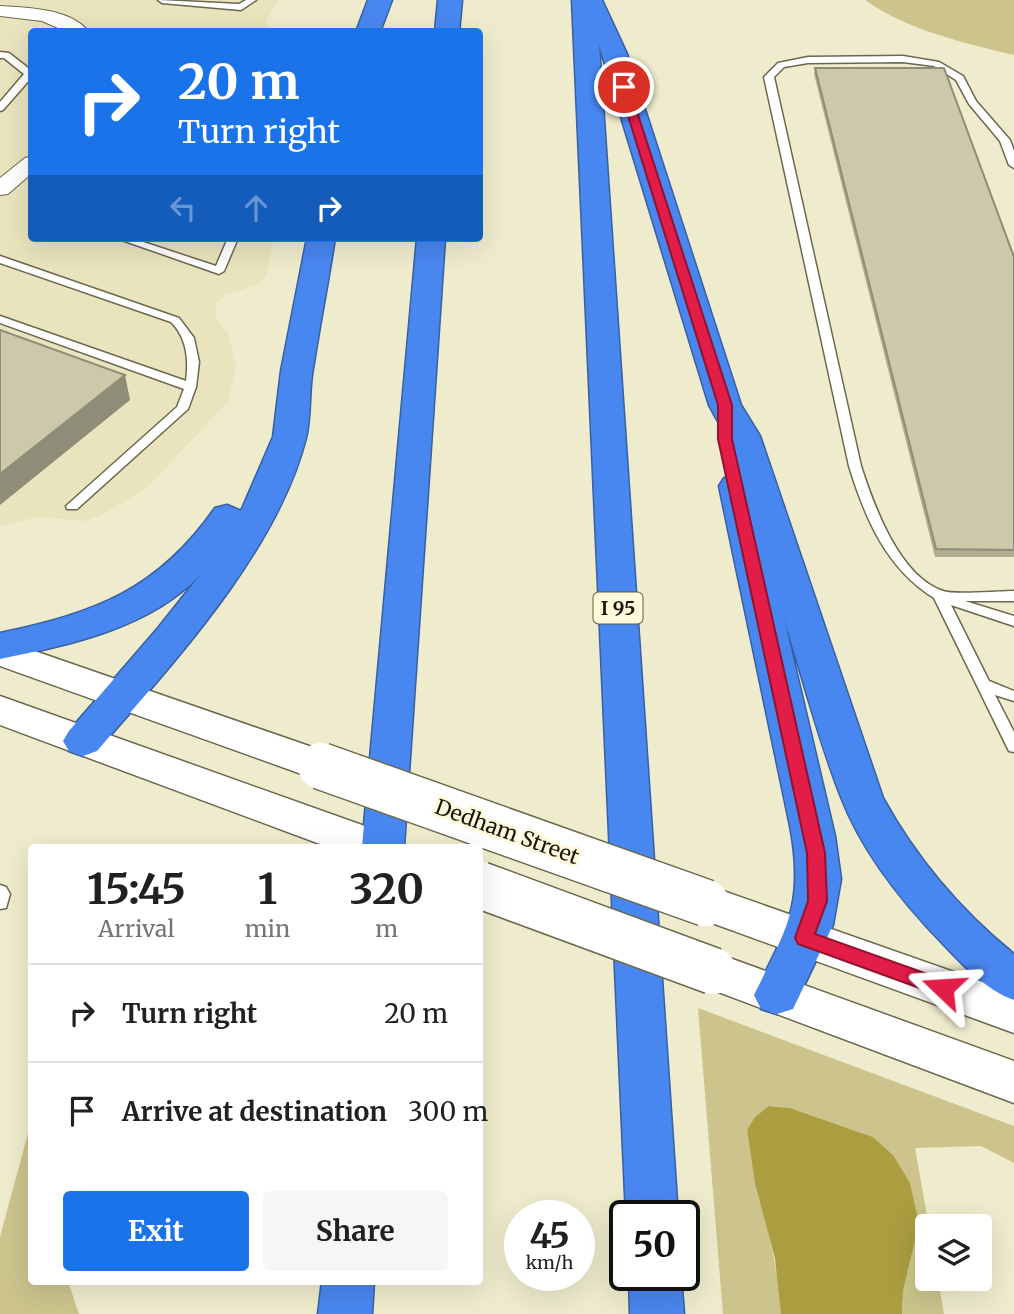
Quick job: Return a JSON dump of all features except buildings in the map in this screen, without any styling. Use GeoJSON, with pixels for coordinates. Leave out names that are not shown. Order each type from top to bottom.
{"type":"FeatureCollection","features":[{"type":"Feature","properties":{"kind":"highway"},"geometry":{"type":"LineString","coordinates":[[370,28],[380,0]]}},
{"type":"Feature","properties":{"kind":"highway"},"geometry":{"type":"LineString","coordinates":[[447,28],[450,0]]}},
{"type":"Feature","properties":{"kind":"highway","name":"I 95"},"geometry":{"type":"LineString","coordinates":[[584,0],[651,1200]]}},
{"type":"Feature","properties":{"kind":"highway"},"geometry":{"type":"LineString","coordinates":[[591,0],[615,54],[725,405],[743,436],[854,778],[871,817],[895,857],[932,904],[954,928],[1014,981]]}},
{"type":"Feature","properties":{"kind":"highway"},"geometry":{"type":"LineString","coordinates":[[83,741],[189,614],[242,539],[279,468],[289,440],[294,391],[320,242]]}},
{"type":"Feature","properties":{"kind":"highway"},"geometry":{"type":"LineString","coordinates":[[383,844],[431,242]]}},
{"type":"Feature","properties":{"kind":"highway"},"geometry":{"type":"LineString","coordinates":[[0,646],[53,636],[114,615],[144,601],[179,575],[216,534],[240,493],[265,438],[294,391]]}},
{"type":"Feature","properties":{"kind":"highway"},"geometry":{"type":"LineString","coordinates":[[725,405],[725,439],[816,853],[817,901],[805,938],[777,995]]}},
{"type":"Feature","properties":{"kind":"highway"},"geometry":{"type":"LineString","coordinates":[[345,1314],[348,1285]]}},
{"type":"Feature","properties":{"kind":"highway"},"geometry":{"type":"LineString","coordinates":[[656,1291],[657,1314]]}},
{"type":"Feature","properties":{"kind":"main road","name":"Dedham Street"},"geometry":{"type":"LineString","coordinates":[[0,652],[1014,1013]]}},
{"type":"Feature","properties":{"kind":"main road"},"geometry":{"type":"LineString","coordinates":[[0,710],[367,844]]}},
{"type":"Feature","properties":{"kind":"main road"},"geometry":{"type":"LineString","coordinates":[[483,887],[1014,1082]]}},
{"type":"Feature","properties":{"kind":"street"},"geometry":{"type":"LineString","coordinates":[[0,11],[57,20],[75,28]]}},
{"type":"Feature","properties":{"kind":"street"},"geometry":{"type":"LineString","coordinates":[[0,189],[28,168]]}},
{"type":"Feature","properties":{"kind":"lane"},"geometry":{"type":"LineString","coordinates":[[162,0],[241,7],[251,0]]}},
{"type":"Feature","properties":{"kind":"lane"},"geometry":{"type":"LineString","coordinates":[[0,55],[6,55],[28,73]]}},
{"type":"Feature","properties":{"kind":"lane"},"geometry":{"type":"LineString","coordinates":[[1014,165],[1005,140],[972,102],[960,78],[936,64],[903,60],[808,60],[781,65],[769,78],[860,484],[900,565],[921,584],[940,596],[1014,621]]}},
{"type":"Feature","properties":{"kind":"lane"},"geometry":{"type":"LineString","coordinates":[[0,108],[28,75]]}},
{"type":"Feature","properties":{"kind":"lane"},"geometry":{"type":"LineString","coordinates":[[133,242],[219,271],[231,242]]}},
{"type":"Feature","properties":{"kind":"lane"},"geometry":{"type":"LineString","coordinates":[[1,261],[181,325],[190,337],[190,387],[186,402],[176,415],[72,506]]}},
{"type":"Feature","properties":{"kind":"lane"},"geometry":{"type":"LineString","coordinates":[[0,319],[190,387]]}},
{"type":"Feature","properties":{"kind":"lane"},"geometry":{"type":"LineString","coordinates":[[940,596],[1014,596]]}},
{"type":"Feature","properties":{"kind":"lane"},"geometry":{"type":"LineString","coordinates":[[940,596],[1014,747]]}},
{"type":"Feature","properties":{"kind":"lane"},"geometry":{"type":"LineString","coordinates":[[982,684],[1014,696]]}},
{"type":"Feature","properties":{"kind":"lane"},"geometry":{"type":"LineString","coordinates":[[0,891],[0,903]]}},
{"type":"Feature","properties":{"kind":"shaded area"},"geometry":{"type":"Polygon","coordinates":[[[0,0],[280,0],[271,10],[266,22],[272,28],[28,28],[28,242],[272,242],[267,275],[260,284],[225,295],[216,303],[216,318],[228,333],[236,366],[228,402],[145,489],[86,521],[38,517],[0,526],[0,0]]]}},
{"type":"Feature","properties":{"kind":"shaded area"},"geometry":{"type":"Polygon","coordinates":[[[865,0],[1014,0],[1014,55],[917,27],[865,0]]]}},
{"type":"Feature","properties":{"kind":"shaded area"},"geometry":{"type":"Polygon","coordinates":[[[698,1008],[1014,1126],[1014,1163],[981,1146],[915,1148],[927,1214],[915,1214],[893,1155],[873,1137],[790,1108],[770,1106],[747,1130],[776,1268],[781,1314],[723,1314],[698,1008]]]}},
{"type":"Feature","properties":{"kind":"shaded area"},"geometry":{"type":"Polygon","coordinates":[[[769,1106],[790,1108],[873,1137],[893,1155],[910,1183],[917,1214],[915,1241],[903,1291],[902,1314],[781,1314],[775,1259],[755,1183],[747,1130],[755,1117],[769,1106]]]}},
{"type":"Feature","properties":{"kind":"shaded area"},"geometry":{"type":"Polygon","coordinates":[[[28,1133],[28,1285],[69,1285],[79,1314],[0,1314],[0,1237],[28,1133]]]}},
{"type":"Feature","properties":{"kind":"shaded area"},"geometry":{"type":"Polygon","coordinates":[[[915,1241],[915,1291],[940,1291],[944,1314],[902,1314],[903,1291],[915,1241]]]}},
{"type":"Feature","properties":{"kind":"route"},"geometry":{"type":"LineString","coordinates":[[624,87],[725,405],[725,439],[816,853],[819,889],[805,938],[943,988]]}}]}
